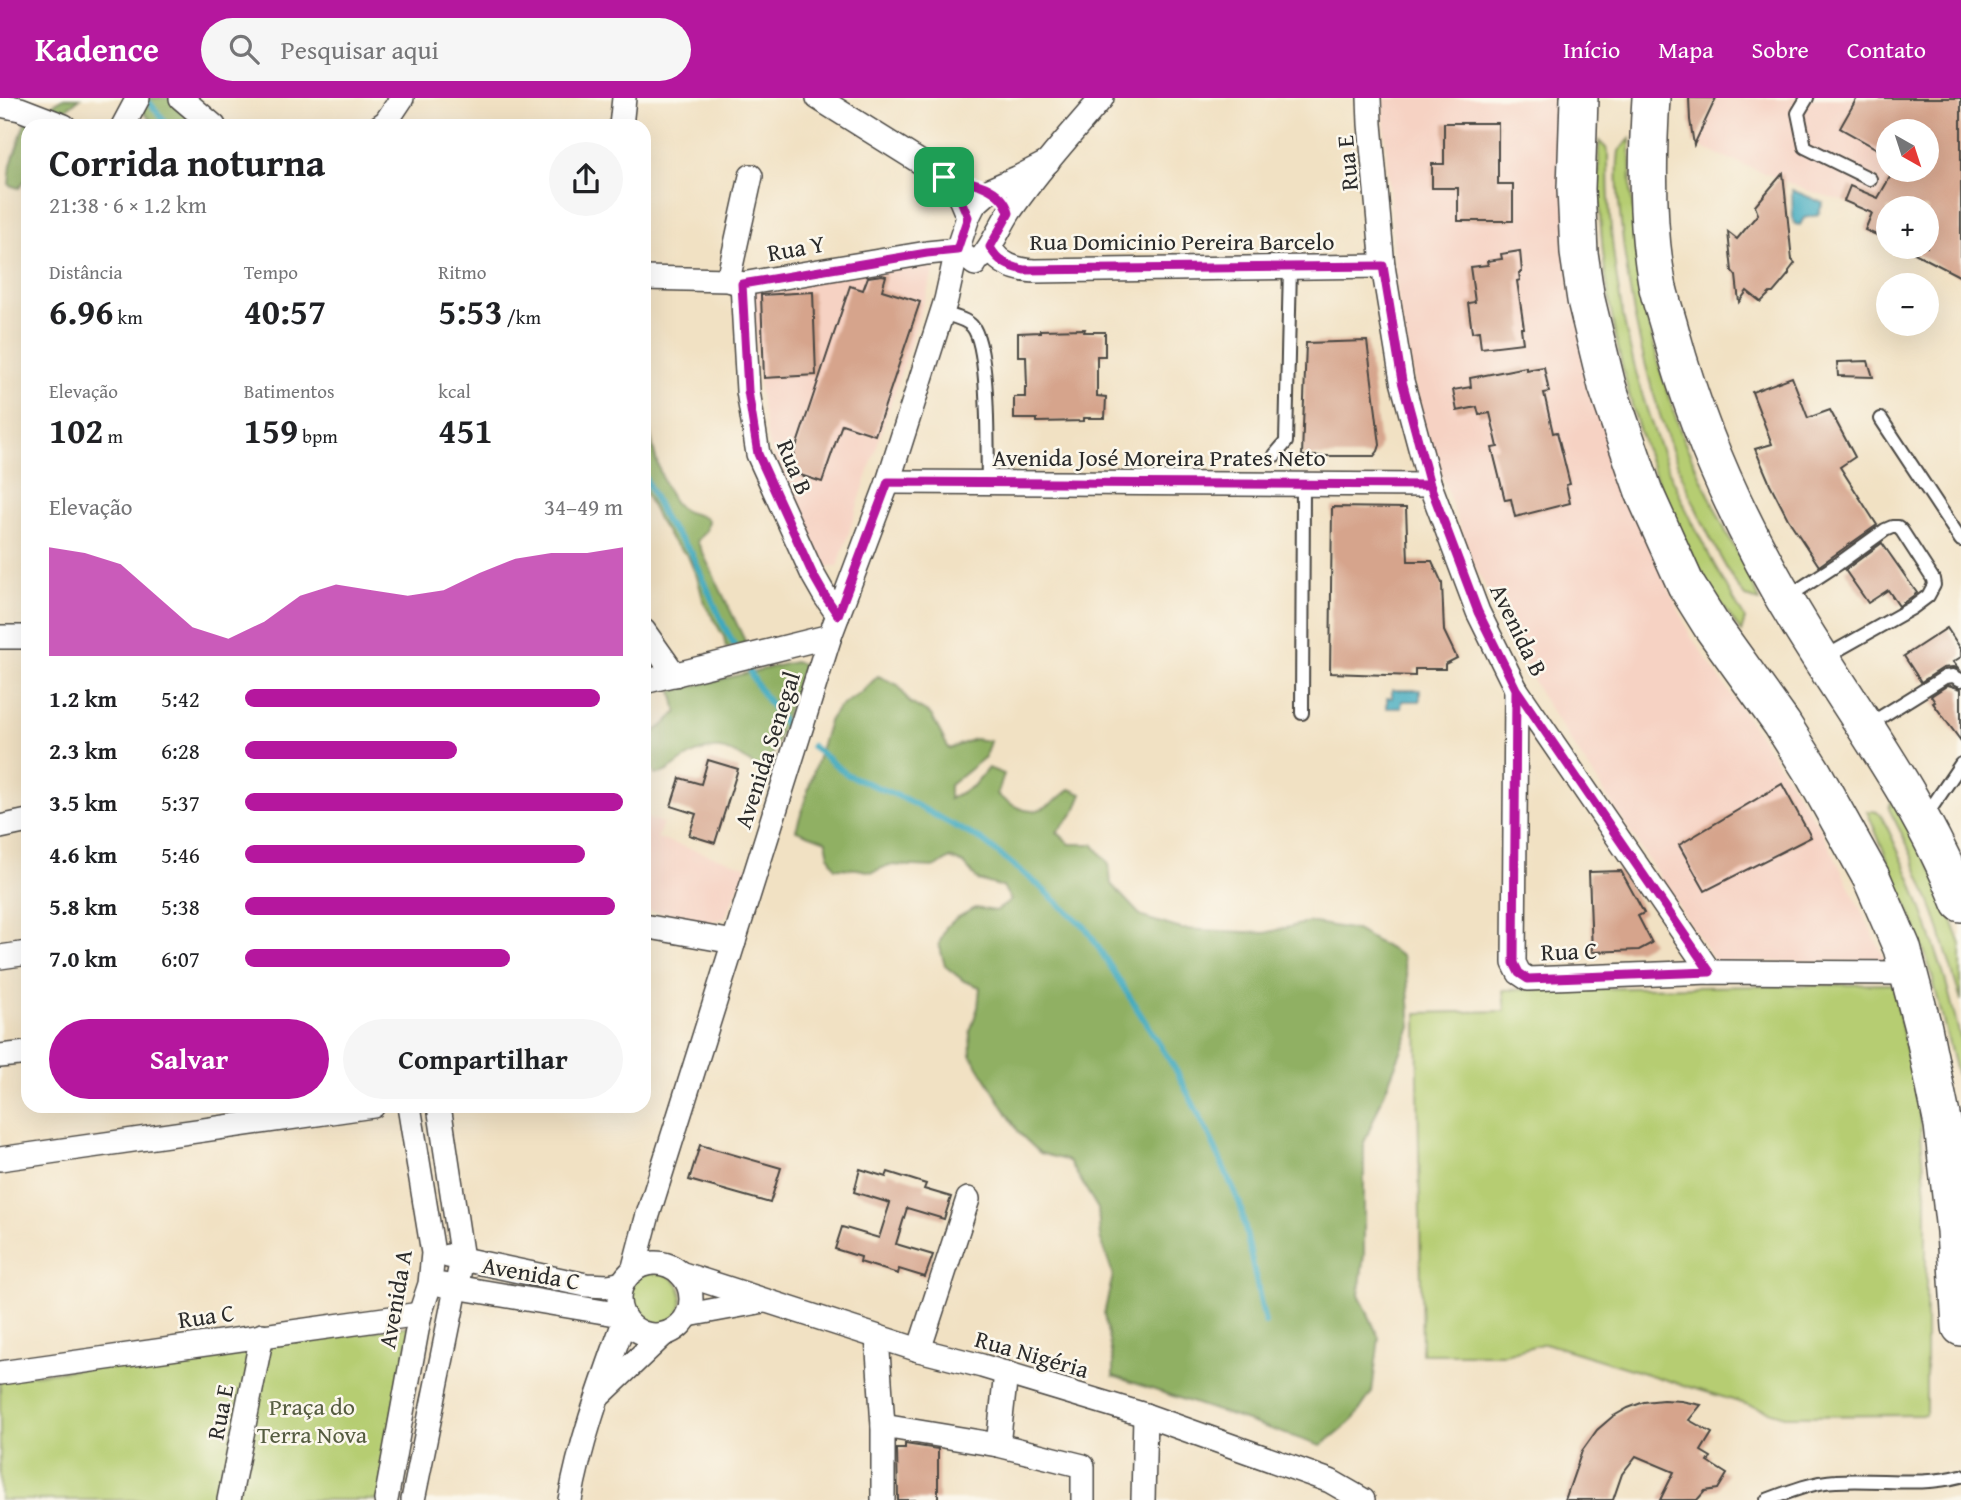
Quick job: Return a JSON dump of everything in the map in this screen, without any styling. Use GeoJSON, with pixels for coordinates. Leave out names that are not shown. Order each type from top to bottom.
{"type":"FeatureCollection","features":[{"type":"Feature","properties":{"kind":"main road"},"geometry":{"type":"LineString","coordinates":[[1579,98],[1579,253],[1586,300],[1607,386],[1644,492],[1686,585],[1710,625],[1782,724],[1813,773],[1847,832],[1902,948],[1923,1028],[1943,1125],[1955,1231],[1961,1328]]}},
{"type":"Feature","properties":{"kind":"main road"},"geometry":{"type":"LineString","coordinates":[[1651,98],[1648,164],[1650,226],[1657,284],[1695,412],[1713,458],[1748,531],[1785,598],[1923,820],[1961,904]]}},
{"type":"Feature","properties":{"kind":"street"},"geometry":{"type":"LineString","coordinates":[[127,119],[138,98]]}},
{"type":"Feature","properties":{"kind":"street"},"geometry":{"type":"LineString","coordinates":[[181,98],[206,119]]}},
{"type":"Feature","properties":{"kind":"street"},"geometry":{"type":"LineString","coordinates":[[388,119],[402,98]]}},
{"type":"Feature","properties":{"kind":"street"},"geometry":{"type":"LineString","coordinates":[[622,119],[624,98]]}},
{"type":"Feature","properties":{"kind":"street","name":"Avenida Senegal"},"geometry":{"type":"LineString","coordinates":[[944,306],[983,255],[1009,213],[1102,98]]}},
{"type":"Feature","properties":{"kind":"street","name":"Rua E"},"geometry":{"type":"LineString","coordinates":[[1369,98],[1383,266]]}},
{"type":"Feature","properties":{"kind":"street"},"geometry":{"type":"LineString","coordinates":[[823,99],[944,177],[960,198],[968,217]]}},
{"type":"Feature","properties":{"kind":"street"},"geometry":{"type":"LineString","coordinates":[[0,105],[46,119]]}},
{"type":"Feature","properties":{"kind":"street","name":"Avenida Senegal"},"geometry":{"type":"LineString","coordinates":[[628,1277],[834,625],[888,482],[944,306],[968,217],[974,205],[992,189],[1048,162]]}},
{"type":"Feature","properties":{"kind":"street","name":"Rua B"},"geometry":{"type":"LineString","coordinates":[[751,177],[735,282],[758,454],[825,596],[834,625]]}},
{"type":"Feature","properties":{"kind":"street"},"geometry":{"type":"LineString","coordinates":[[944,177],[992,189],[1004,200],[1009,213]]}},
{"type":"Feature","properties":{"kind":"street","name":"Rua Domicinio Pereira Barcelo"},"geometry":{"type":"LineString","coordinates":[[957,250],[983,255],[1024,270],[1383,266]]}},
{"type":"Feature","properties":{"kind":"street","name":"Rua Y"},"geometry":{"type":"LineString","coordinates":[[651,278],[735,282],[957,250]]}},
{"type":"Feature","properties":{"kind":"street","name":"Avenida B"},"geometry":{"type":"LineString","coordinates":[[1383,266],[1402,381],[1430,485],[1478,612],[1516,689],[1710,972]]}},
{"type":"Feature","properties":{"kind":"street","name":"Avenida José Moreira Prates Neto"},"geometry":{"type":"LineString","coordinates":[[888,482],[1430,485]]}},
{"type":"Feature","properties":{"kind":"street"},"geometry":{"type":"LineString","coordinates":[[651,680],[834,625]]}},
{"type":"Feature","properties":{"kind":"street"},"geometry":{"type":"LineString","coordinates":[[0,637],[21,637]]}},
{"type":"Feature","properties":{"kind":"street"},"geometry":{"type":"LineString","coordinates":[[651,641],[675,675]]}},
{"type":"Feature","properties":{"kind":"street","name":"Rua C"},"geometry":{"type":"LineString","coordinates":[[1516,689],[1514,963],[1519,973],[1528,979],[1710,972],[1909,973]]}},
{"type":"Feature","properties":{"kind":"street"},"geometry":{"type":"LineString","coordinates":[[0,827],[21,822]]}},
{"type":"Feature","properties":{"kind":"street"},"geometry":{"type":"LineString","coordinates":[[651,927],[733,942]]}},
{"type":"Feature","properties":{"kind":"street"},"geometry":{"type":"LineString","coordinates":[[0,957],[21,954]]}},
{"type":"Feature","properties":{"kind":"street"},"geometry":{"type":"LineString","coordinates":[[0,1056],[21,1054]]}},
{"type":"Feature","properties":{"kind":"street"},"geometry":{"type":"LineString","coordinates":[[0,1159],[324,1113]]}},
{"type":"Feature","properties":{"kind":"street","name":"Avenida A"},"geometry":{"type":"LineString","coordinates":[[386,1500],[420,1314],[430,1284],[433,1253],[410,1113]]}},
{"type":"Feature","properties":{"kind":"street"},"geometry":{"type":"LineString","coordinates":[[413,1500],[462,1259],[440,1113]]}},
{"type":"Feature","properties":{"kind":"street"},"geometry":{"type":"LineString","coordinates":[[919,1350],[968,1199]]}},
{"type":"Feature","properties":{"kind":"street"},"geometry":{"type":"LineString","coordinates":[[598,1396],[663,1335],[678,1328],[688,1315],[692,1300],[689,1285],[674,1269],[647,1219]]}},
{"type":"Feature","properties":{"kind":"street","name":"Avenida C"},"geometry":{"type":"LineString","coordinates":[[433,1253],[586,1284],[609,1286],[628,1277]]}},
{"type":"Feature","properties":{"kind":"street","name":"Rua Nigéria"},"geometry":{"type":"LineString","coordinates":[[628,1277],[644,1265],[656,1263],[919,1350],[1145,1415],[1330,1481],[1363,1500]]}},
{"type":"Feature","properties":{"kind":"street"},"geometry":{"type":"LineString","coordinates":[[628,1277],[619,1295],[619,1305],[624,1317],[635,1330],[649,1335],[663,1335]]}},
{"type":"Feature","properties":{"kind":"street","name":"Avenida C"},"geometry":{"type":"LineString","coordinates":[[430,1284],[457,1286],[624,1317]]}},
{"type":"Feature","properties":{"kind":"street"},"geometry":{"type":"LineString","coordinates":[[688,1315],[767,1300]]}},
{"type":"Feature","properties":{"kind":"street","name":"Rua C"},"geometry":{"type":"LineString","coordinates":[[0,1373],[420,1314]]}},
{"type":"Feature","properties":{"kind":"street"},"geometry":{"type":"LineString","coordinates":[[570,1500],[598,1396],[624,1317]]}},
{"type":"Feature","properties":{"kind":"street","name":"Rua E"},"geometry":{"type":"LineString","coordinates":[[229,1500],[262,1335]]}},
{"type":"Feature","properties":{"kind":"street"},"geometry":{"type":"LineString","coordinates":[[877,1336],[883,1426],[883,1500]]}},
{"type":"Feature","properties":{"kind":"street"},"geometry":{"type":"LineString","coordinates":[[998,1445],[1006,1373]]}},
{"type":"Feature","properties":{"kind":"street"},"geometry":{"type":"LineString","coordinates":[[1143,1500],[1145,1415]]}},
{"type":"Feature","properties":{"kind":"street"},"geometry":{"type":"LineString","coordinates":[[883,1426],[998,1445],[1083,1466],[1083,1500]]}},
{"type":"Feature","properties":{"kind":"lane"},"geometry":{"type":"LineString","coordinates":[[1807,98],[1798,113],[1805,147],[1870,180]]}},
{"type":"Feature","properties":{"kind":"lane"},"geometry":{"type":"LineString","coordinates":[[1275,455],[1286,442],[1290,267]]}},
{"type":"Feature","properties":{"kind":"lane"},"geometry":{"type":"LineString","coordinates":[[944,306],[971,323],[979,337],[985,370],[988,482]]}},
{"type":"Feature","properties":{"kind":"lane"},"geometry":{"type":"LineString","coordinates":[[1881,419],[1961,540]]}},
{"type":"Feature","properties":{"kind":"lane"},"geometry":{"type":"LineString","coordinates":[[1302,713],[1303,485]]}},
{"type":"Feature","properties":{"kind":"lane"},"geometry":{"type":"LineString","coordinates":[[1785,598],[1892,527],[1898,527],[1902,531],[1933,579],[1932,588],[1922,601],[1822,659]]}},
{"type":"Feature","properties":{"kind":"lane"},"geometry":{"type":"LineString","coordinates":[[1866,727],[1945,677],[1953,676],[1961,680]]}},
{"type":"Feature","properties":{"kind":"lane"},"geometry":{"type":"LineString","coordinates":[[1923,820],[1961,764]]}},
{"type":"Feature","properties":{"kind":"lane"},"geometry":{"type":"LineString","coordinates":[[1767,1500],[1834,1481],[1928,1483],[1961,1476]]}},
{"type":"Feature","properties":{"kind":"shaded area"},"geometry":{"type":"Polygon","coordinates":[[[1382,98],[1554,98],[1574,101],[1574,234],[1642,528],[1690,635],[1822,831],[1886,961],[1715,962],[1540,694],[1472,561],[1424,426],[1398,303],[1382,98]]]}},
{"type":"Feature","properties":{"kind":"shaded area"},"geometry":{"type":"Polygon","coordinates":[[[1717,98],[1961,98],[1961,277],[1927,259],[1939,259],[1939,196],[1876,196],[1876,235],[1865,230],[1871,215],[1844,201],[1809,191],[1697,146],[1717,98]]]}},
{"type":"Feature","properties":{"kind":"shaded area"},"geometry":{"type":"Polygon","coordinates":[[[938,258],[838,566],[822,566],[768,443],[759,389],[753,288],[938,258]]]}},
{"type":"Feature","properties":{"kind":"shaded area"},"geometry":{"type":"Polygon","coordinates":[[[651,819],[663,823],[657,838],[748,867],[725,918],[711,922],[651,911],[651,819]]]}},
{"type":"Feature","properties":{"kind":"green space"},"geometry":{"type":"Polygon","coordinates":[[[64,98],[80,98],[54,119],[29,119],[64,98]]]}},
{"type":"Feature","properties":{"kind":"green space"},"geometry":{"type":"Polygon","coordinates":[[[146,98],[169,98],[194,119],[150,119],[139,108],[146,98]]]}},
{"type":"Feature","properties":{"kind":"green space"},"geometry":{"type":"Polygon","coordinates":[[[21,135],[19,188],[9,185],[11,165],[21,135]]]}},
{"type":"Feature","properties":{"kind":"green space"},"geometry":{"type":"Polygon","coordinates":[[[1630,139],[1631,193],[1646,313],[1659,366],[1683,439],[1760,601],[1745,597],[1712,542],[1674,455],[1651,385],[1634,314],[1618,196],[1619,151],[1630,139]]]}},
{"type":"Feature","properties":{"kind":"green space"},"geometry":{"type":"Polygon","coordinates":[[[1599,141],[1608,153],[1612,241],[1618,285],[1636,372],[1648,414],[1680,496],[1745,619],[1741,632],[1705,578],[1675,521],[1653,470],[1635,417],[1610,307],[1599,196],[1599,141]]]}},
{"type":"Feature","properties":{"kind":"green space"},"geometry":{"type":"Polygon","coordinates":[[[651,436],[663,479],[672,498],[683,510],[708,520],[706,531],[697,541],[746,643],[726,648],[724,637],[704,603],[688,556],[672,541],[651,505],[651,436]]]}},
{"type":"Feature","properties":{"kind":"green space"},"geometry":{"type":"Polygon","coordinates":[[[794,662],[804,664],[766,774],[736,754],[717,749],[695,753],[655,775],[651,766],[651,734],[677,712],[672,691],[794,662]]]}},
{"type":"Feature","properties":{"kind":"green space"},"geometry":{"type":"Polygon","coordinates":[[[878,676],[898,685],[909,702],[931,715],[949,749],[974,739],[990,741],[985,757],[949,786],[949,799],[973,786],[988,768],[1004,774],[997,795],[1027,811],[1042,809],[1070,789],[1082,794],[1074,813],[1057,832],[1070,844],[1093,844],[1109,864],[1111,884],[1142,917],[1181,929],[1265,933],[1309,922],[1356,930],[1402,956],[1407,976],[1411,1027],[1364,1143],[1364,1254],[1359,1294],[1379,1338],[1372,1392],[1353,1420],[1321,1446],[1113,1376],[1104,1314],[1113,1275],[1100,1237],[1098,1209],[1069,1161],[1040,1153],[1020,1134],[971,1055],[970,1032],[978,1007],[980,987],[964,981],[945,966],[939,944],[946,927],[958,917],[975,908],[996,911],[1011,900],[1003,887],[978,880],[964,864],[950,858],[936,867],[889,865],[873,872],[835,868],[826,841],[796,830],[829,721],[838,708],[862,692],[878,676]]]}},
{"type":"Feature","properties":{"kind":"green space"},"geometry":{"type":"Polygon","coordinates":[[[1892,798],[1939,884],[1961,945],[1961,1001],[1935,915],[1907,844],[1889,809],[1892,798]]]}},
{"type":"Feature","properties":{"kind":"green space"},"geometry":{"type":"Polygon","coordinates":[[[1867,811],[1880,814],[1910,877],[1926,920],[1961,1041],[1961,1092],[1930,968],[1867,811]]]}},
{"type":"Feature","properties":{"kind":"green space"},"geometry":{"type":"Polygon","coordinates":[[[1893,984],[1919,1110],[1926,1195],[1926,1415],[1785,1416],[1545,1343],[1505,1354],[1422,1354],[1417,1013],[1505,1011],[1503,990],[1893,984]]]}},
{"type":"Feature","properties":{"kind":"green space"},"geometry":{"type":"Polygon","coordinates":[[[655,1272],[674,1280],[682,1299],[674,1318],[655,1326],[636,1318],[628,1299],[636,1280],[655,1272]]]}},
{"type":"Feature","properties":{"kind":"green space","name":"Praça do Terra Nova"},"geometry":{"type":"Polygon","coordinates":[[[411,1326],[380,1500],[0,1500],[0,1379],[411,1326]]]}},
{"type":"Feature","properties":{"kind":"water"},"geometry":{"type":"Polygon","coordinates":[[[1792,190],[1823,203],[1818,215],[1804,218],[1800,225],[1795,224],[1792,190]]]}},
{"type":"Feature","properties":{"kind":"water"},"geometry":{"type":"Polygon","coordinates":[[[1392,690],[1420,690],[1420,701],[1402,701],[1401,708],[1387,708],[1387,698],[1392,698],[1392,690]]]}},
{"type":"Feature","properties":{"kind":"building"},"geometry":{"type":"Polygon","coordinates":[[[1689,98],[1716,98],[1694,145],[1690,120],[1689,98]]]}},
{"type":"Feature","properties":{"kind":"building"},"geometry":{"type":"Polygon","coordinates":[[[1857,98],[1961,98],[1961,277],[1926,259],[1939,259],[1939,196],[1879,196],[1887,182],[1939,182],[1939,119],[1876,119],[1876,148],[1840,128],[1857,98]]]}},
{"type":"Feature","properties":{"kind":"building"},"geometry":{"type":"Polygon","coordinates":[[[1444,123],[1498,123],[1498,184],[1513,184],[1513,221],[1458,221],[1458,188],[1432,188],[1432,164],[1444,164],[1444,123]]]}},
{"type":"Feature","properties":{"kind":"building"},"geometry":{"type":"Polygon","coordinates":[[[1783,173],[1792,260],[1795,263],[1773,293],[1761,302],[1747,291],[1739,302],[1736,276],[1732,271],[1728,232],[1737,239],[1758,214],[1755,206],[1783,173]]]}},
{"type":"Feature","properties":{"kind":"building"},"geometry":{"type":"Polygon","coordinates":[[[1850,186],[1876,197],[1876,235],[1865,230],[1872,213],[1844,201],[1850,186]]]}},
{"type":"Feature","properties":{"kind":"building"},"geometry":{"type":"Polygon","coordinates":[[[1520,251],[1522,272],[1519,273],[1520,280],[1517,281],[1524,328],[1521,328],[1523,343],[1481,348],[1479,331],[1472,332],[1468,303],[1475,302],[1470,267],[1488,265],[1487,261],[1502,259],[1501,254],[1520,251]]]}},
{"type":"Feature","properties":{"kind":"building"},"geometry":{"type":"Polygon","coordinates":[[[886,276],[882,290],[920,302],[875,435],[842,424],[822,482],[788,471],[850,286],[863,290],[868,277],[886,276]]]}},
{"type":"Feature","properties":{"kind":"building"},"geometry":{"type":"Polygon","coordinates":[[[813,292],[816,375],[764,378],[761,295],[813,292]]]}},
{"type":"Feature","properties":{"kind":"building"},"geometry":{"type":"Polygon","coordinates":[[[1085,329],[1084,332],[1105,332],[1105,356],[1097,356],[1097,396],[1106,397],[1105,418],[1037,422],[1037,419],[1014,419],[1014,397],[1025,397],[1027,387],[1026,356],[1018,356],[1018,333],[1085,329]]]}},
{"type":"Feature","properties":{"kind":"building"},"geometry":{"type":"Polygon","coordinates":[[[1367,341],[1380,445],[1378,451],[1374,456],[1302,456],[1306,343],[1367,341]]]}},
{"type":"Feature","properties":{"kind":"building"},"geometry":{"type":"Polygon","coordinates":[[[1868,361],[1873,377],[1838,376],[1837,362],[1868,361]]]}},
{"type":"Feature","properties":{"kind":"building"},"geometry":{"type":"Polygon","coordinates":[[[1526,367],[1526,370],[1544,367],[1549,392],[1544,393],[1553,433],[1557,432],[1570,484],[1566,485],[1570,503],[1515,517],[1511,499],[1505,500],[1492,448],[1498,447],[1490,413],[1479,415],[1477,407],[1457,411],[1453,390],[1471,387],[1470,378],[1526,367]]]}},
{"type":"Feature","properties":{"kind":"building"},"geometry":{"type":"Polygon","coordinates":[[[1792,377],[1808,418],[1830,410],[1855,457],[1840,467],[1877,525],[1819,566],[1788,519],[1755,449],[1772,444],[1752,392],[1792,377]]]}},
{"type":"Feature","properties":{"kind":"building"},"geometry":{"type":"Polygon","coordinates":[[[1332,507],[1406,508],[1408,561],[1432,561],[1442,583],[1444,631],[1457,658],[1445,664],[1445,669],[1415,669],[1415,676],[1330,673],[1332,507]]]}},
{"type":"Feature","properties":{"kind":"building"},"geometry":{"type":"Polygon","coordinates":[[[1882,543],[1917,593],[1899,606],[1888,590],[1868,603],[1845,570],[1882,543]]]}},
{"type":"Feature","properties":{"kind":"building"},"geometry":{"type":"Polygon","coordinates":[[[1947,628],[1961,649],[1961,657],[1953,662],[1959,669],[1943,668],[1921,682],[1904,656],[1947,628]]]}},
{"type":"Feature","properties":{"kind":"building"},"geometry":{"type":"Polygon","coordinates":[[[1948,685],[1961,689],[1961,741],[1933,703],[1935,702],[1931,696],[1948,685]]]}},
{"type":"Feature","properties":{"kind":"building"},"geometry":{"type":"Polygon","coordinates":[[[708,760],[738,769],[715,843],[689,835],[696,814],[671,806],[680,778],[701,784],[708,760]]]}},
{"type":"Feature","properties":{"kind":"building"},"geometry":{"type":"Polygon","coordinates":[[[1782,784],[1811,837],[1705,891],[1679,845],[1782,784]]]}},
{"type":"Feature","properties":{"kind":"building"},"geometry":{"type":"Polygon","coordinates":[[[1621,871],[1644,913],[1638,916],[1652,943],[1639,950],[1592,952],[1589,872],[1621,871]]]}},
{"type":"Feature","properties":{"kind":"building"},"geometry":{"type":"Polygon","coordinates":[[[700,1145],[781,1168],[770,1203],[689,1180],[700,1145]]]}},
{"type":"Feature","properties":{"kind":"building"},"geometry":{"type":"Polygon","coordinates":[[[860,1169],[886,1177],[888,1172],[926,1184],[924,1189],[951,1197],[944,1219],[907,1208],[896,1244],[933,1255],[925,1277],[899,1269],[898,1274],[860,1262],[861,1257],[835,1249],[842,1227],[879,1238],[890,1203],[854,1192],[860,1169]]]}},
{"type":"Feature","properties":{"kind":"building"},"geometry":{"type":"Polygon","coordinates":[[[1663,1400],[1701,1405],[1689,1420],[1712,1433],[1701,1451],[1711,1457],[1708,1462],[1727,1474],[1718,1489],[1705,1491],[1697,1500],[1660,1500],[1674,1472],[1636,1456],[1622,1474],[1613,1500],[1565,1500],[1582,1451],[1597,1430],[1628,1408],[1644,1402],[1663,1400]]]}},
{"type":"Feature","properties":{"kind":"building"},"geometry":{"type":"Polygon","coordinates":[[[905,1444],[938,1449],[938,1500],[898,1500],[897,1449],[905,1449],[905,1444]]]}},
{"type":"Feature","properties":{"kind":"waterway"},"geometry":{"type":"LineString","coordinates":[[150,103],[163,119]]}},
{"type":"Feature","properties":{"kind":"waterway"},"geometry":{"type":"LineString","coordinates":[[651,490],[665,521],[691,552],[734,644]]}},
{"type":"Feature","properties":{"kind":"waterway"},"geometry":{"type":"LineString","coordinates":[[750,672],[786,726]]}},
{"type":"Feature","properties":{"kind":"waterway"},"geometry":{"type":"LineString","coordinates":[[812,746],[848,775],[903,798],[983,841],[1086,928],[1177,1072],[1210,1137],[1240,1204],[1265,1323]]}},
{"type":"Feature","properties":{"kind":"route"},"geometry":{"type":"LineString","coordinates":[[944,177],[965,206],[968,217],[957,250],[742,284],[748,391],[758,454],[813,575],[838,615],[888,482],[1430,485],[1478,612],[1516,689],[1514,963],[1519,973],[1528,979],[1710,972],[1516,689],[1478,612],[1450,534],[1430,485],[1402,381],[1383,266],[1024,270],[1009,266],[996,258],[990,247],[1009,213],[1008,206],[999,194],[992,189],[944,177]]}}]}
